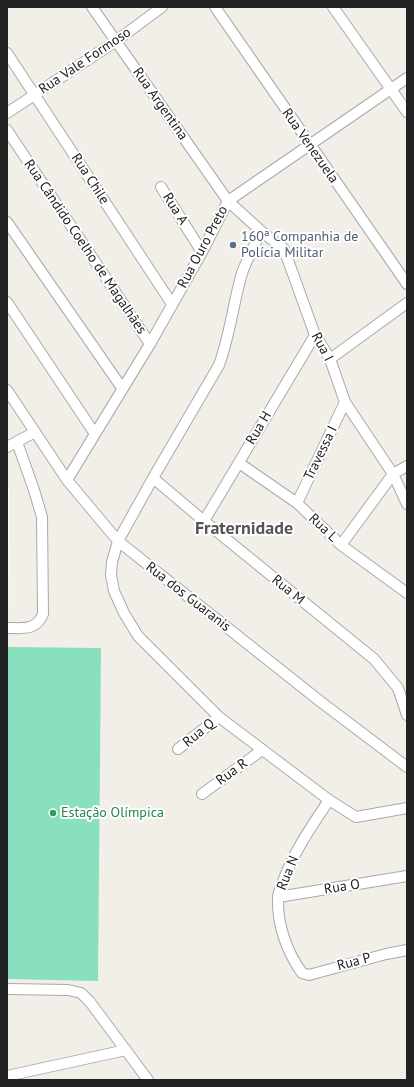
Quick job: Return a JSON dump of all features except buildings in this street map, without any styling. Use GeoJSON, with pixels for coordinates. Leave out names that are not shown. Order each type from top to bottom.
{"type":"FeatureCollection","features":[{"type":"Feature","properties":{"kind":"street","name":"Rua Argentina"},"geometry":{"type":"LineString","coordinates":[[92,7],[228,201]]}},
{"type":"Feature","properties":{"kind":"street","name":"Rua Vale Formoso"},"geometry":{"type":"LineString","coordinates":[[7,113],[116,41],[162,7]]}},
{"type":"Feature","properties":{"kind":"street","name":"Rua Venezuela"},"geometry":{"type":"LineString","coordinates":[[215,7],[407,284]]}},
{"type":"Feature","properties":{"kind":"street"},"geometry":{"type":"LineString","coordinates":[[333,7],[390,90],[407,112]]}},
{"type":"Feature","properties":{"kind":"street","name":"Rua Chile"},"geometry":{"type":"LineString","coordinates":[[7,53],[172,304]]}},
{"type":"Feature","properties":{"kind":"street","name":"Rua Ouro Preto"},"geometry":{"type":"LineString","coordinates":[[67,480],[150,344],[202,252],[228,201],[407,78]]}},
{"type":"Feature","properties":{"kind":"street","name":"Rua Cândido Coelho de Magalhães"},"geometry":{"type":"LineString","coordinates":[[7,130],[150,344]]}},
{"type":"Feature","properties":{"kind":"street","name":"Rua A"},"geometry":{"type":"LineString","coordinates":[[161,187],[202,252]]}},
{"type":"Feature","properties":{"kind":"street","name":"Rua I"},"geometry":{"type":"LineString","coordinates":[[228,201],[261,231],[284,249],[315,335],[330,359],[345,402],[393,474],[407,504]]}},
{"type":"Feature","properties":{"kind":"street"},"geometry":{"type":"LineString","coordinates":[[7,222],[122,388]]}},
{"type":"Feature","properties":{"kind":"street"},"geometry":{"type":"LineString","coordinates":[[261,231],[243,271],[235,298],[226,346],[219,365],[118,541],[112,562],[111,575],[114,591],[124,613],[138,636],[219,717],[328,800],[356,816],[407,808]]}},
{"type":"Feature","properties":{"kind":"street"},"geometry":{"type":"LineString","coordinates":[[7,302],[95,434]]}},
{"type":"Feature","properties":{"kind":"street"},"geometry":{"type":"LineString","coordinates":[[330,359],[407,303]]}},
{"type":"Feature","properties":{"kind":"street","name":"Rua H"},"geometry":{"type":"LineString","coordinates":[[204,521],[315,335]]}},
{"type":"Feature","properties":{"kind":"street","name":"Rua dos Guaranis"},"geometry":{"type":"LineString","coordinates":[[7,390],[67,480],[118,541],[321,702],[407,767]]}},
{"type":"Feature","properties":{"kind":"street","name":"Travessa I"},"geometry":{"type":"LineString","coordinates":[[296,503],[345,402]]}},
{"type":"Feature","properties":{"kind":"street"},"geometry":{"type":"LineString","coordinates":[[7,447],[35,432]]}},
{"type":"Feature","properties":{"kind":"street"},"geometry":{"type":"LineString","coordinates":[[7,628],[32,627],[40,622],[43,614],[42,518],[17,442]]}},
{"type":"Feature","properties":{"kind":"street","name":"Rua L"},"geometry":{"type":"LineString","coordinates":[[239,463],[296,503],[341,545],[407,593]]}},
{"type":"Feature","properties":{"kind":"street"},"geometry":{"type":"LineString","coordinates":[[341,545],[393,474],[406,469]]}},
{"type":"Feature","properties":{"kind":"street","name":"Rua M"},"geometry":{"type":"LineString","coordinates":[[153,478],[374,659],[398,688],[407,715]]}},
{"type":"Feature","properties":{"kind":"street","name":"Rua Q"},"geometry":{"type":"LineString","coordinates":[[178,749],[219,717]]}},
{"type":"Feature","properties":{"kind":"street","name":"Rua R"},"geometry":{"type":"LineString","coordinates":[[202,794],[262,750]]}},
{"type":"Feature","properties":{"kind":"street","name":"Rua N"},"geometry":{"type":"LineString","coordinates":[[302,973],[289,953],[279,917],[278,897],[284,876],[300,844],[328,800]]}},
{"type":"Feature","properties":{"kind":"street","name":"Rua O"},"geometry":{"type":"LineString","coordinates":[[278,897],[407,876]]}},
{"type":"Feature","properties":{"kind":"street","name":"Rua P"},"geometry":{"type":"LineString","coordinates":[[302,973],[309,975],[407,950]]}},
{"type":"Feature","properties":{"kind":"street"},"geometry":{"type":"LineString","coordinates":[[7,989],[68,990],[80,993],[90,1002],[148,1080]]}},
{"type":"Feature","properties":{"kind":"street"},"geometry":{"type":"LineString","coordinates":[[7,1076],[126,1050]]}},
{"type":"Feature","properties":{"kind":"shaded area"},"geometry":{"type":"Polygon","coordinates":[[[7,487],[9,488],[8,621],[7,621],[7,487]]]}},
{"type":"Feature","properties":{"kind":"green space","name":"Estação Olímpica"},"geometry":{"type":"Polygon","coordinates":[[[7,647],[101,648],[98,981],[7,979],[7,647]]]}},
{"type":"Feature","properties":{"kind":"place","name":"160ª Companhia de Polícia Militar"},"geometry":{"type":"Point","coordinates":[233,245]}},
{"type":"Feature","properties":{"kind":"place","name":"Estação Olímpica"},"geometry":{"type":"Point","coordinates":[53,813]}},
{"type":"Feature","properties":{"kind":"district","name":"Fraternidade"},"geometry":{"type":"Point","coordinates":[244,529]}}]}
